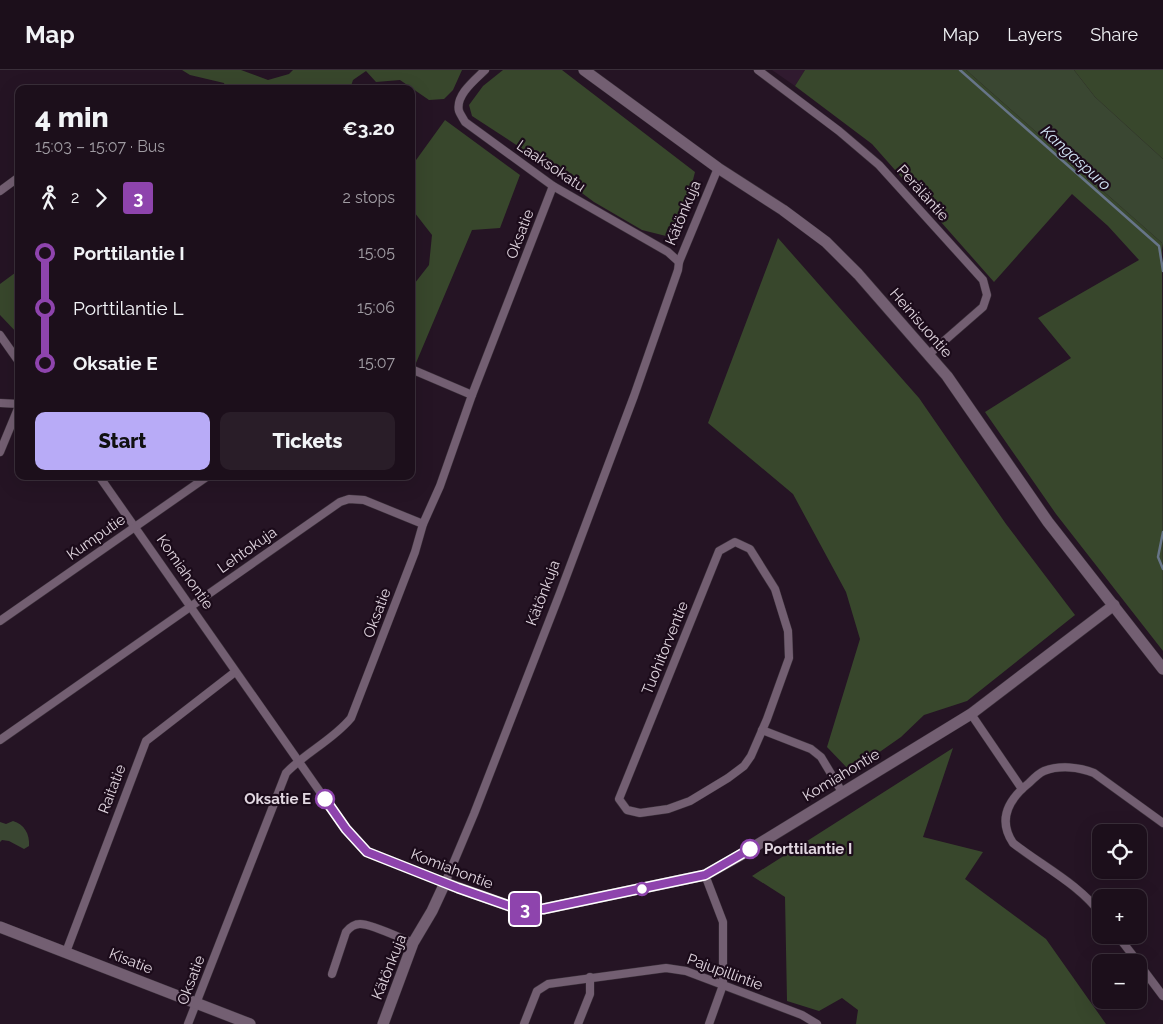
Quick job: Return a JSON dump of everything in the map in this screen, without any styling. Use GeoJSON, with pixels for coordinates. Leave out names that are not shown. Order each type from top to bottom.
{"type":"FeatureCollection","features":[{"type":"Feature","properties":{"kind":"street","name":"Laaksokatu"},"geometry":{"type":"LineString","coordinates":[[485,70],[460,98],[458,110],[465,122],[553,186],[668,252],[679,262]]}},
{"type":"Feature","properties":{"kind":"street","name":"Heinisuontie"},"geometry":{"type":"LineString","coordinates":[[584,70],[718,168],[783,210],[826,242],[858,274],[947,376],[1048,522],[1163,669]]}},
{"type":"Feature","properties":{"kind":"street","name":"Peräläntie"},"geometry":{"type":"LineString","coordinates":[[758,70],[839,131],[879,165],[983,280],[987,294],[983,306],[928,354]]}},
{"type":"Feature","properties":{"kind":"street","name":"Kätönkuja"},"geometry":{"type":"LineString","coordinates":[[383,1024],[413,943],[432,911],[478,805],[634,396],[678,270],[679,262],[718,168]]}},
{"type":"Feature","properties":{"kind":"street"},"geometry":{"type":"LineString","coordinates":[[0,191],[15,180]]}},
{"type":"Feature","properties":{"kind":"street","name":"Oksatie"},"geometry":{"type":"LineString","coordinates":[[188,1024],[286,773],[298,760],[343,728],[351,718],[415,552],[423,524],[440,486],[472,395],[553,186]]}},
{"type":"Feature","properties":{"kind":"street"},"geometry":{"type":"LineString","coordinates":[[0,335],[15,354]]}},
{"type":"Feature","properties":{"kind":"street"},"geometry":{"type":"LineString","coordinates":[[415,371],[472,395]]}},
{"type":"Feature","properties":{"kind":"street"},"geometry":{"type":"LineString","coordinates":[[0,403],[15,405]]}},
{"type":"Feature","properties":{"kind":"street"},"geometry":{"type":"LineString","coordinates":[[0,452],[15,415]]}},
{"type":"Feature","properties":{"kind":"street","name":"Komiahontie"},"geometry":{"type":"LineString","coordinates":[[102,480],[346,829],[367,852],[518,909],[543,909],[705,875],[971,714],[1114,605]]}},
{"type":"Feature","properties":{"kind":"street","name":"Kumputie"},"geometry":{"type":"LineString","coordinates":[[0,621],[202,480]]}},
{"type":"Feature","properties":{"kind":"street","name":"Lehtokuja"},"geometry":{"type":"LineString","coordinates":[[0,740],[328,510],[349,498],[364,500],[423,524]]}},
{"type":"Feature","properties":{"kind":"street","name":"Tuohitorventie"},"geometry":{"type":"LineString","coordinates":[[735,542],[750,550],[775,589],[788,631],[789,658],[762,730],[751,756],[744,766],[690,801],[668,809],[640,813],[627,810],[619,799],[719,551],[735,542]]}},
{"type":"Feature","properties":{"kind":"street","name":"Raitatie"},"geometry":{"type":"LineString","coordinates":[[66,952],[146,741],[235,672]]}},
{"type":"Feature","properties":{"kind":"street"},"geometry":{"type":"LineString","coordinates":[[971,714],[1022,788]]}},
{"type":"Feature","properties":{"kind":"street"},"geometry":{"type":"LineString","coordinates":[[762,730],[811,749],[821,757],[842,792]]}},
{"type":"Feature","properties":{"kind":"street"},"geometry":{"type":"LineString","coordinates":[[1092,903],[1088,898],[1013,843],[1005,824],[1007,810],[1022,788],[1043,771],[1062,768],[1085,769],[1094,773],[1163,823]]}},
{"type":"Feature","properties":{"kind":"street"},"geometry":{"type":"LineString","coordinates":[[705,875],[723,922],[723,985],[709,1024]]}},
{"type":"Feature","properties":{"kind":"street"},"geometry":{"type":"LineString","coordinates":[[332,974],[346,932],[350,926],[358,923],[367,925],[413,943]]}},
{"type":"Feature","properties":{"kind":"street","name":"Kisatie"},"geometry":{"type":"LineString","coordinates":[[0,927],[250,1024]]}},
{"type":"Feature","properties":{"kind":"street","name":"Pajupillintie"},"geometry":{"type":"LineString","coordinates":[[524,1024],[537,991],[548,984],[666,968],[686,971],[802,1015],[817,1024]]}},
{"type":"Feature","properties":{"kind":"street"},"geometry":{"type":"LineString","coordinates":[[1147,975],[1163,996]]}},
{"type":"Feature","properties":{"kind":"street"},"geometry":{"type":"LineString","coordinates":[[578,1024],[590,994],[590,977]]}},
{"type":"Feature","properties":{"kind":"shaded area"},"geometry":{"type":"Polygon","coordinates":[[[772,70],[805,70],[795,86],[772,70]]]}},
{"type":"Feature","properties":{"kind":"green space"},"geometry":{"type":"Polygon","coordinates":[[[182,70],[241,70],[268,80],[289,74],[293,70],[462,70],[453,90],[444,99],[429,100],[415,90],[415,85],[407,85],[400,80],[376,82],[366,71],[353,80],[351,85],[225,85],[224,83],[190,75],[182,70]]]}},
{"type":"Feature","properties":{"kind":"green space"},"geometry":{"type":"Polygon","coordinates":[[[503,70],[562,70],[695,172],[678,239],[642,230],[594,202],[524,150],[472,116],[469,105],[483,86],[503,70]]]}},
{"type":"Feature","properties":{"kind":"green space"},"geometry":{"type":"Polygon","coordinates":[[[805,70],[966,70],[1162,243],[1163,651],[1056,514],[985,412],[1071,358],[1038,318],[1139,260],[1108,226],[1072,194],[994,282],[872,144],[795,86],[805,70]]]}},
{"type":"Feature","properties":{"kind":"green space"},"geometry":{"type":"Polygon","coordinates":[[[966,70],[1074,70],[1095,97],[1163,159],[1163,250],[1162,243],[966,70]]]}},
{"type":"Feature","properties":{"kind":"green space"},"geometry":{"type":"Polygon","coordinates":[[[1074,70],[1163,70],[1163,159],[1095,97],[1074,70]]]}},
{"type":"Feature","properties":{"kind":"green space"},"geometry":{"type":"Polygon","coordinates":[[[445,120],[520,175],[500,228],[472,230],[416,363],[415,283],[429,265],[432,235],[415,213],[415,161],[445,120]]]}},
{"type":"Feature","properties":{"kind":"green space"},"geometry":{"type":"Polygon","coordinates":[[[778,238],[919,398],[1006,524],[1075,615],[967,701],[924,715],[901,737],[851,772],[827,747],[860,639],[846,592],[793,494],[708,423],[778,238]]]}},
{"type":"Feature","properties":{"kind":"green space"},"geometry":{"type":"Polygon","coordinates":[[[15,273],[15,331],[0,315],[0,284],[15,273]]]}},
{"type":"Feature","properties":{"kind":"green space"},"geometry":{"type":"Polygon","coordinates":[[[953,748],[923,837],[983,852],[965,879],[1046,939],[1092,1004],[1092,1009],[1095,1009],[1106,1024],[856,1024],[858,1010],[842,998],[819,1011],[787,1001],[785,897],[752,876],[953,748]]]}},
{"type":"Feature","properties":{"kind":"green space"},"geometry":{"type":"Polygon","coordinates":[[[13,821],[20,824],[27,834],[29,846],[24,849],[9,841],[2,840],[0,842],[0,822],[6,824],[13,821]]]}},
{"type":"Feature","properties":{"kind":"waterway","name":"Kangaspuro"},"geometry":{"type":"LineString","coordinates":[[960,70],[1159,246],[1163,271]]}},
{"type":"Feature","properties":{"kind":"waterway","name":"Kangaspuro"},"geometry":{"type":"LineString","coordinates":[[1163,532],[1158,557],[1163,569]]}},
{"type":"Feature","properties":{"kind":"bus line","name":"3"},"geometry":{"type":"LineString","coordinates":[[325,799],[346,829],[367,852],[458,888],[518,909],[543,909],[705,875],[750,849]]}},
{"type":"Feature","properties":{"kind":"place","name":"Oksatie E"},"geometry":{"type":"Point","coordinates":[325,799]}},
{"type":"Feature","properties":{"kind":"place","name":"Porttilantie I"},"geometry":{"type":"Point","coordinates":[750,849]}}]}
